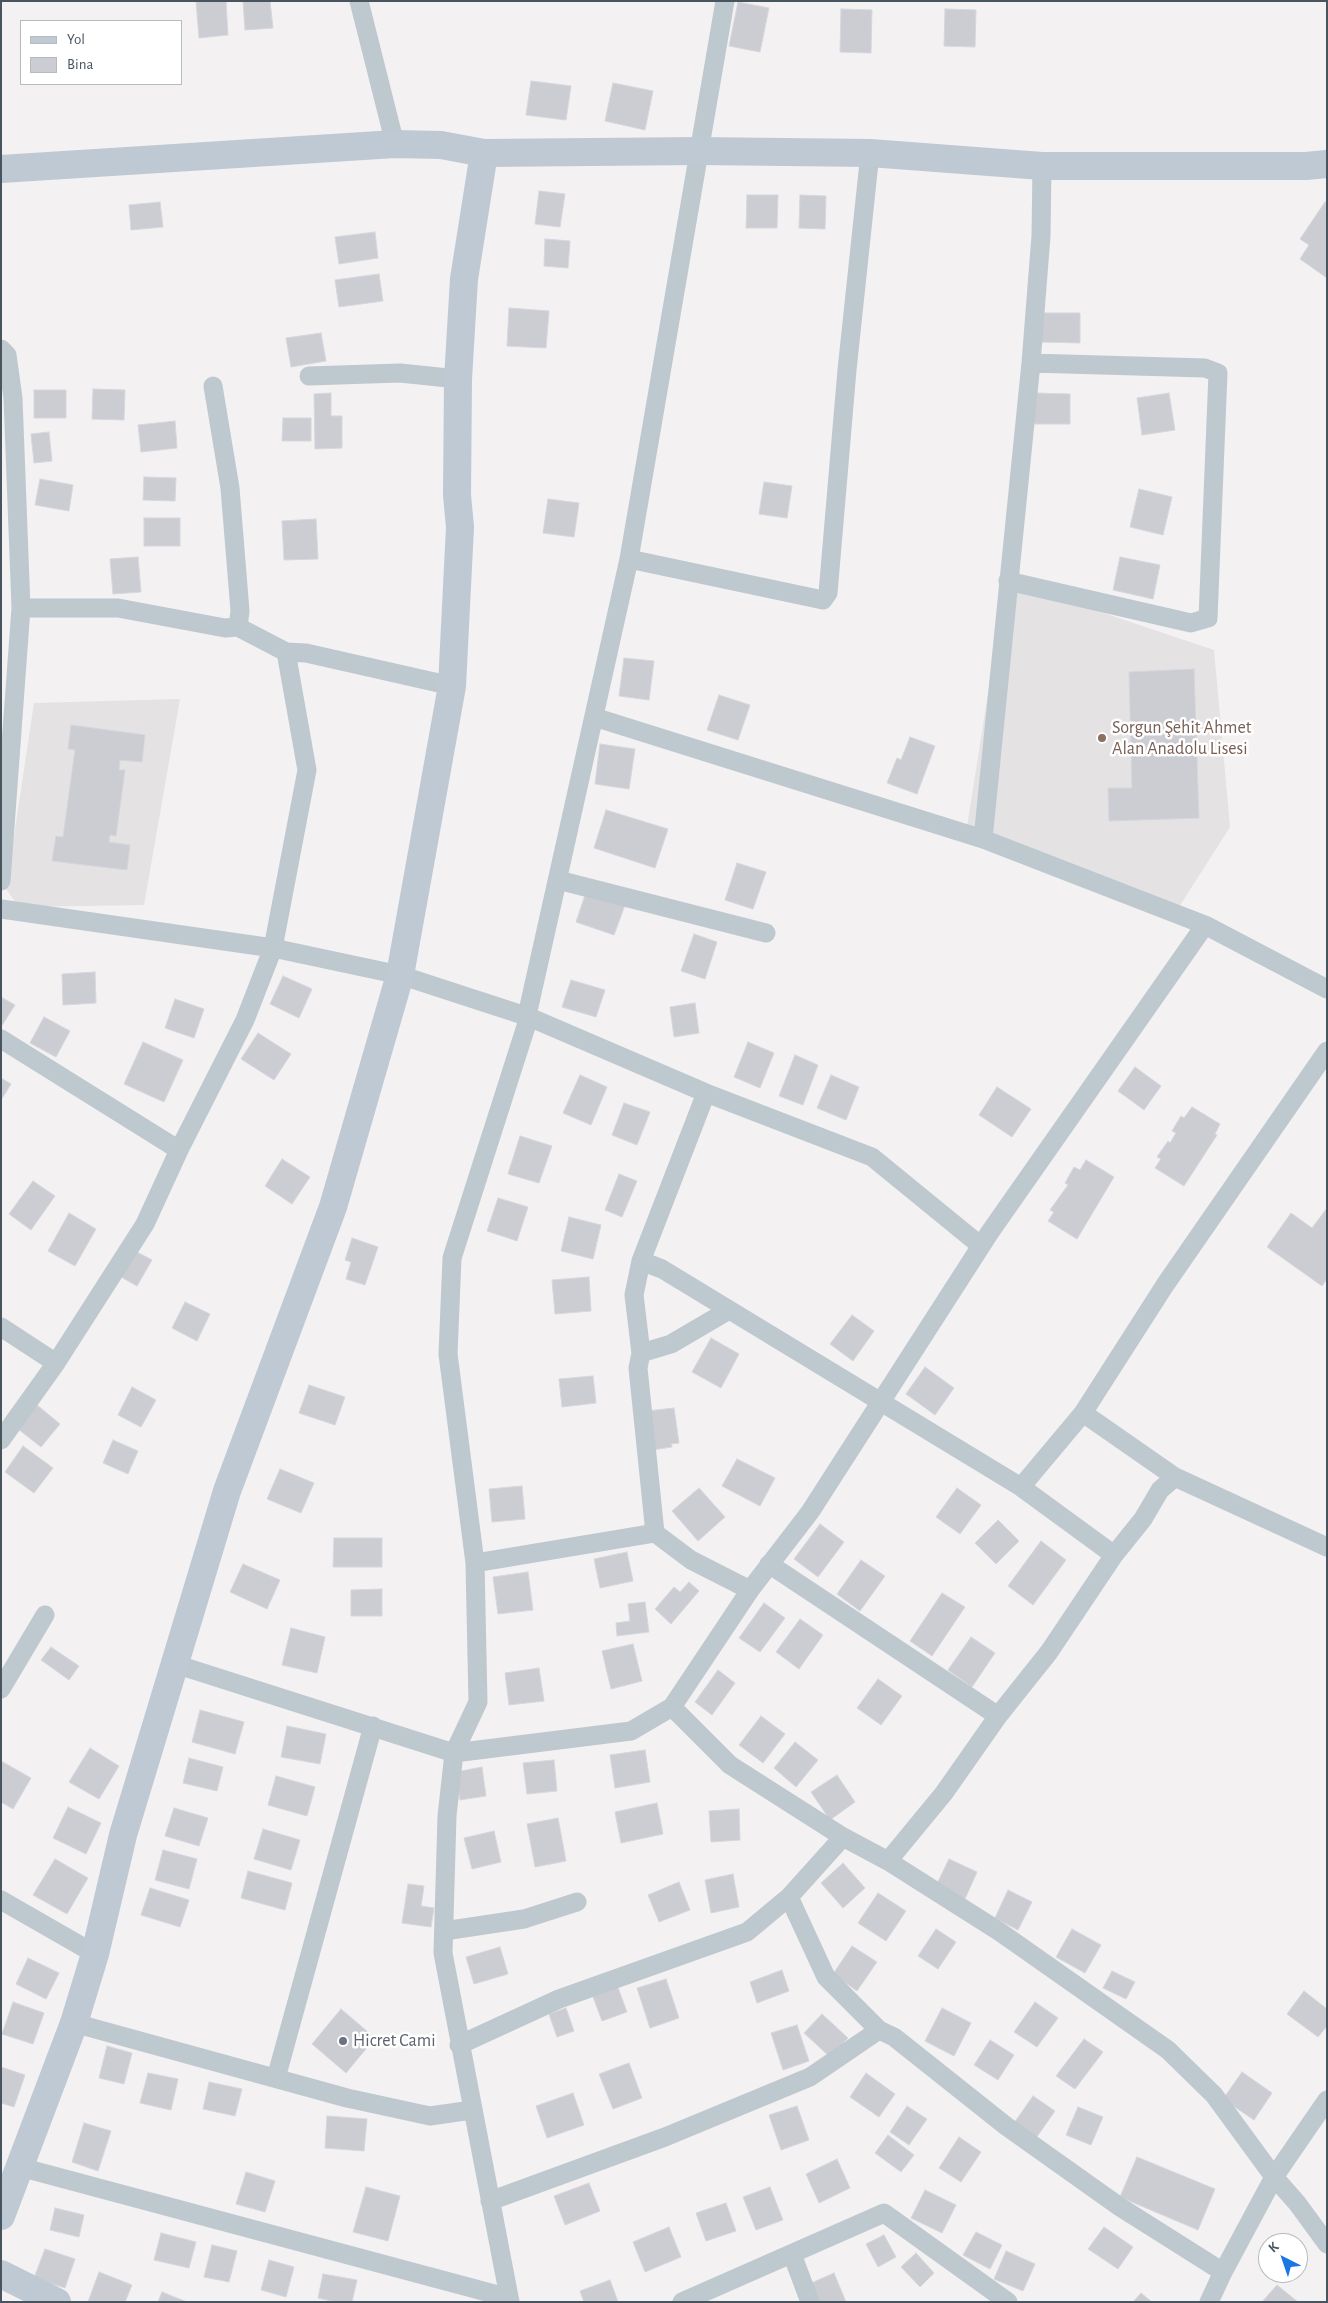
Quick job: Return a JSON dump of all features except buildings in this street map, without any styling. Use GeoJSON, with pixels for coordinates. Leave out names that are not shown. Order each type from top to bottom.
{"type":"FeatureCollection","features":[{"type":"Feature","properties":{"kind":"street"},"geometry":{"type":"LineString","coordinates":[[359,1],[395,144]]}},
{"type":"Feature","properties":{"kind":"street"},"geometry":{"type":"LineString","coordinates":[[20,2167],[509,2300],[443,1953],[447,1816],[454,1753],[478,1702],[475,1563],[448,1354],[452,1258],[529,1017],[528,1011],[629,559],[725,1]]}},
{"type":"Feature","properties":{"kind":"street"},"geometry":{"type":"LineString","coordinates":[[1,169],[395,144],[442,145],[484,154],[699,151],[870,154],[1042,166],[1306,166],[1327,164]]}},
{"type":"Feature","properties":{"kind":"street"},"geometry":{"type":"LineString","coordinates":[[1,2216],[74,2023],[95,1954],[123,1835],[227,1491],[333,1207],[400,975],[452,686],[460,527],[457,494],[458,379],[464,279],[484,154]]}},
{"type":"Feature","properties":{"kind":"street"},"geometry":{"type":"LineString","coordinates":[[629,559],[823,600],[828,594],[847,370],[870,154]]}},
{"type":"Feature","properties":{"kind":"street"},"geometry":{"type":"LineString","coordinates":[[983,839],[1031,363],[1041,236],[1042,166]]}},
{"type":"Feature","properties":{"kind":"street"},"geometry":{"type":"LineString","coordinates":[[1,348],[7,356],[13,398],[21,608],[7,722],[1,880]]}},
{"type":"Feature","properties":{"kind":"street"},"geometry":{"type":"LineString","coordinates":[[1008,581],[1191,623],[1208,618],[1218,373],[1206,368],[1031,363]]}},
{"type":"Feature","properties":{"kind":"street"},"geometry":{"type":"LineString","coordinates":[[309,376],[400,373],[458,379]]}},
{"type":"Feature","properties":{"kind":"street"},"geometry":{"type":"LineString","coordinates":[[213,386],[230,488],[240,611],[238,627]]}},
{"type":"Feature","properties":{"kind":"street"},"geometry":{"type":"LineString","coordinates":[[21,608],[118,608],[225,628],[238,627],[286,652],[306,653],[452,686]]}},
{"type":"Feature","properties":{"kind":"street"},"geometry":{"type":"LineString","coordinates":[[1,1440],[56,1363],[145,1224],[179,1150],[245,1020],[272,948],[306,770],[286,652]]}},
{"type":"Feature","properties":{"kind":"street"},"geometry":{"type":"LineString","coordinates":[[594,716],[983,839],[1205,925],[1327,990]]}},
{"type":"Feature","properties":{"kind":"street"},"geometry":{"type":"LineString","coordinates":[[558,880],[766,933]]}},
{"type":"Feature","properties":{"kind":"street"},"geometry":{"type":"LineString","coordinates":[[1,909],[272,948],[400,975],[529,1017],[706,1093],[872,1157],[981,1246]]}},
{"type":"Feature","properties":{"kind":"street"},"geometry":{"type":"LineString","coordinates":[[175,1664],[454,1753],[631,1731],[672,1707],[750,1590],[810,1512],[981,1246],[1205,925]]}},
{"type":"Feature","properties":{"kind":"street"},"geometry":{"type":"LineString","coordinates":[[1,1039],[179,1150]]}},
{"type":"Feature","properties":{"kind":"street"},"geometry":{"type":"LineString","coordinates":[[1020,1487],[1082,1413],[1165,1286],[1327,1051]]}},
{"type":"Feature","properties":{"kind":"street"},"geometry":{"type":"LineString","coordinates":[[655,1533],[638,1368],[641,1354],[634,1295],[641,1261],[706,1093]]}},
{"type":"Feature","properties":{"kind":"street"},"geometry":{"type":"LineString","coordinates":[[641,1261],[662,1269],[1020,1487],[1114,1554]]}},
{"type":"Feature","properties":{"kind":"street"},"geometry":{"type":"LineString","coordinates":[[641,1354],[671,1344],[729,1310]]}},
{"type":"Feature","properties":{"kind":"street"},"geometry":{"type":"LineString","coordinates":[[1,1327],[56,1363]]}},
{"type":"Feature","properties":{"kind":"street"},"geometry":{"type":"LineString","coordinates":[[1082,1413],[1175,1477],[1327,1547]]}},
{"type":"Feature","properties":{"kind":"street"},"geometry":{"type":"LineString","coordinates":[[888,1861],[944,1793],[998,1716],[1049,1652],[1114,1554],[1143,1519],[1160,1490],[1175,1477]]}},
{"type":"Feature","properties":{"kind":"street"},"geometry":{"type":"LineString","coordinates":[[475,1563],[655,1533],[691,1560],[750,1590]]}},
{"type":"Feature","properties":{"kind":"street"},"geometry":{"type":"LineString","coordinates":[[769,1564],[998,1716]]}},
{"type":"Feature","properties":{"kind":"street"},"geometry":{"type":"LineString","coordinates":[[1,1689],[45,1615]]}},
{"type":"Feature","properties":{"kind":"street"},"geometry":{"type":"LineString","coordinates":[[672,1707],[730,1765],[843,1837],[888,1861],[1000,1932],[1168,2050],[1214,2095],[1274,2177],[1297,2203],[1327,2244]]}},
{"type":"Feature","properties":{"kind":"street"},"geometry":{"type":"LineString","coordinates":[[276,2078],[373,1726]]}},
{"type":"Feature","properties":{"kind":"street"},"geometry":{"type":"LineString","coordinates":[[459,2045],[559,2000],[747,1932],[789,1897],[843,1837]]}},
{"type":"Feature","properties":{"kind":"street"},"geometry":{"type":"LineString","coordinates":[[789,1897],[826,1977],[879,2030],[894,2038],[1006,2126],[1120,2207],[1222,2272]]}},
{"type":"Feature","properties":{"kind":"street"},"geometry":{"type":"LineString","coordinates":[[1,1900],[95,1954]]}},
{"type":"Feature","properties":{"kind":"street"},"geometry":{"type":"LineString","coordinates":[[444,1932],[524,1919],[577,1902]]}},
{"type":"Feature","properties":{"kind":"street"},"geometry":{"type":"LineString","coordinates":[[74,2023],[347,2098],[430,2116],[472,2110]]}},
{"type":"Feature","properties":{"kind":"street"},"geometry":{"type":"LineString","coordinates":[[490,2201],[665,2137],[810,2077],[879,2030]]}},
{"type":"Feature","properties":{"kind":"street"},"geometry":{"type":"LineString","coordinates":[[1209,2302],[1222,2272],[1274,2177],[1327,2100]]}},
{"type":"Feature","properties":{"kind":"street"},"geometry":{"type":"LineString","coordinates":[[682,2302],[884,2214],[1008,2302]]}},
{"type":"Feature","properties":{"kind":"street"},"geometry":{"type":"LineString","coordinates":[[792,2254],[810,2302]]}},
{"type":"Feature","properties":{"kind":"street"},"geometry":{"type":"LineString","coordinates":[[1,2274],[57,2302]]}},
{"type":"Feature","properties":{"kind":"shaded area","name":"Sorgun Şehit Ahmet Alan Anadolu Lisesi"},"geometry":{"type":"Polygon","coordinates":[[[1004,591],[1044,593],[1214,650],[1230,827],[1179,907],[966,833],[1004,591]]]}},
{"type":"Feature","properties":{"kind":"shaded area"},"geometry":{"type":"Polygon","coordinates":[[[180,699],[144,905],[19,907],[6,889],[34,703],[180,699]]]}},
{"type":"Feature","properties":{"kind":"place","name":"Sorgun Şehit Ahmet Alan Anadolu Lisesi"},"geometry":{"type":"Point","coordinates":[1102,738]}},
{"type":"Feature","properties":{"kind":"place","name":"Hicret Cami"},"geometry":{"type":"Point","coordinates":[343,2041]}}]}
